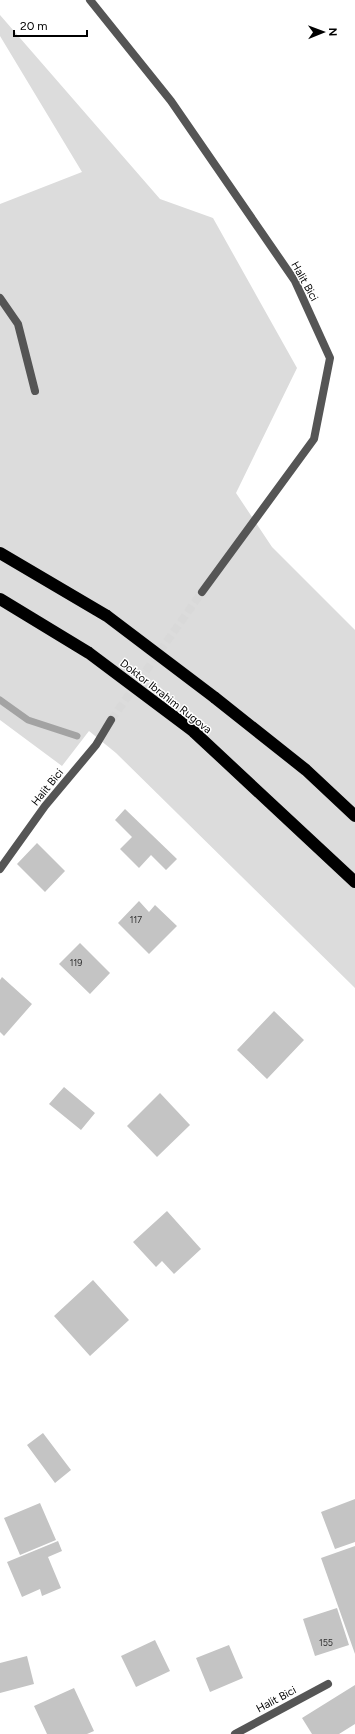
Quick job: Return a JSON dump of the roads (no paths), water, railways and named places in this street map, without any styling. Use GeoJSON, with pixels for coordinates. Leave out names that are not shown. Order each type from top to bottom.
{"type":"FeatureCollection","features":[{"type":"Feature","properties":{"kind":"highway"},"geometry":{"type":"LineString","coordinates":[[0,553],[107,616],[214,697],[306,770],[355,816]]}},
{"type":"Feature","properties":{"kind":"highway","name":"Doktor Ibrahim Rugova"},"geometry":{"type":"LineString","coordinates":[[0,599],[89,653],[193,731],[355,882]]}},
{"type":"Feature","properties":{"kind":"street","name":"Halit Bici"},"geometry":{"type":"LineString","coordinates":[[90,0],[171,101],[295,281],[330,358],[314,439],[202,592]]}},
{"type":"Feature","properties":{"kind":"street"},"geometry":{"type":"LineString","coordinates":[[0,298],[18,324],[35,391]]}},
{"type":"Feature","properties":{"kind":"street","name":"Halit Bici"},"geometry":{"type":"LineString","coordinates":[[0,869],[45,806],[96,745],[111,720]]}},
{"type":"Feature","properties":{"kind":"street","name":"Halit Bici"},"geometry":{"type":"LineString","coordinates":[[235,1734],[328,1684]]}},
{"type":"Feature","properties":{"kind":"waterway"},"geometry":{"type":"LineString","coordinates":[[0,700],[28,720],[77,736]]}},
{"type":"Feature","properties":{"kind":"tunnel"},"geometry":{"type":"LineString","coordinates":[[111,720],[202,592]]}}]}
